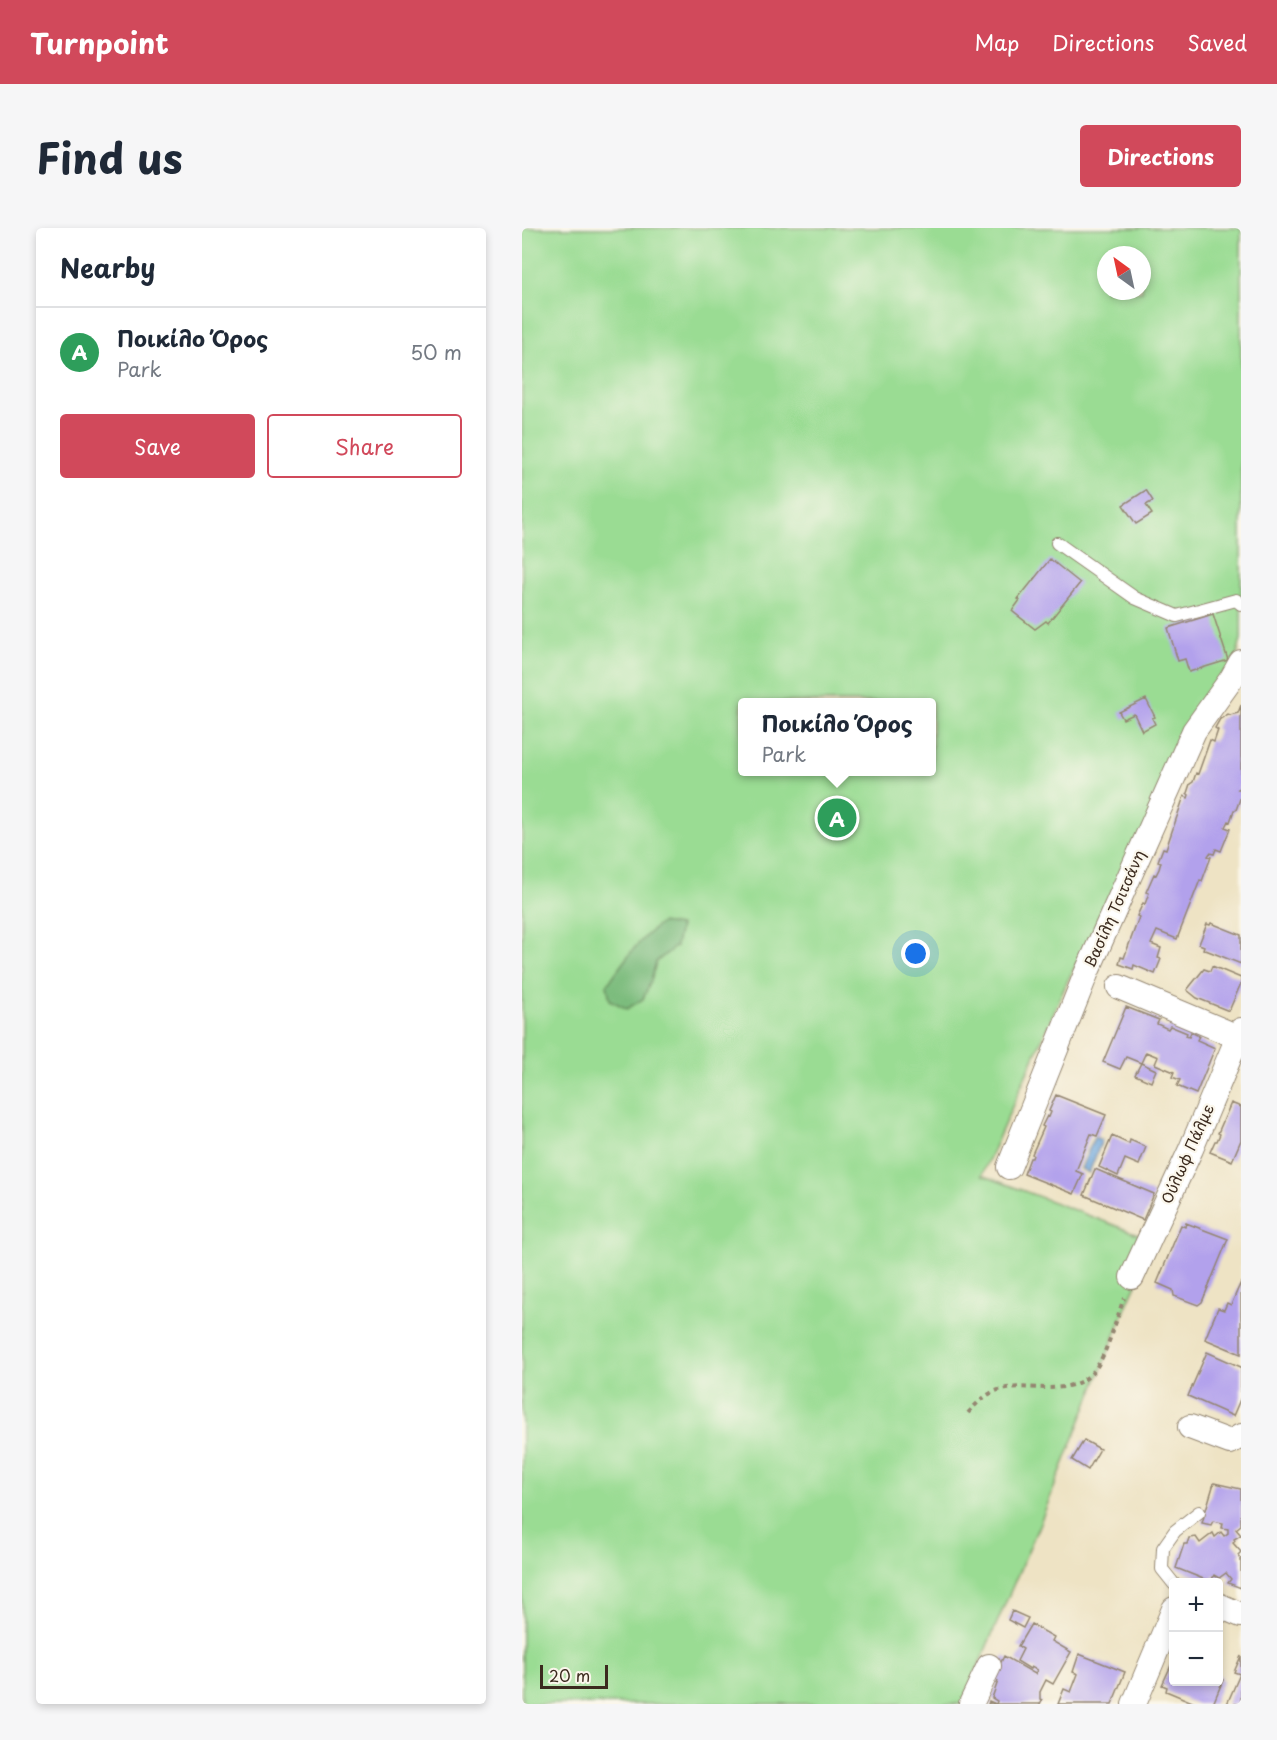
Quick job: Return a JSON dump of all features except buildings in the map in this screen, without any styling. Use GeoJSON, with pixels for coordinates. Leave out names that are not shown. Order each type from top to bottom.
{"type":"FeatureCollection","features":[{"type":"Feature","properties":{"kind":"street","name":"Βασίλη Τσιτσάνη"},"geometry":{"type":"LineString","coordinates":[[1009,1167],[1086,974],[1194,731],[1241,662]]}},
{"type":"Feature","properties":{"kind":"street"},"geometry":{"type":"LineString","coordinates":[[1119,987],[1239,1033]]}},
{"type":"Feature","properties":{"kind":"street","name":"Ούλωφ Πάλμε"},"geometry":{"type":"LineString","coordinates":[[1132,1277],[1191,1149],[1239,1033]]}},
{"type":"Feature","properties":{"kind":"street"},"geometry":{"type":"LineString","coordinates":[[1190,1427],[1230,1442],[1241,1436]]}},
{"type":"Feature","properties":{"kind":"street"},"geometry":{"type":"LineString","coordinates":[[1223,1607],[1241,1615]]}},
{"type":"Feature","properties":{"kind":"street"},"geometry":{"type":"LineString","coordinates":[[1134,1704],[1169,1618]]}},
{"type":"Feature","properties":{"kind":"street"},"geometry":{"type":"LineString","coordinates":[[971,1704],[989,1666]]}},
{"type":"Feature","properties":{"kind":"lane"},"geometry":{"type":"LineString","coordinates":[[1057,543],[1135,598],[1177,616],[1236,600],[1241,604]]}},
{"type":"Feature","properties":{"kind":"lane"},"geometry":{"type":"LineString","coordinates":[[1169,1579],[1162,1569],[1163,1548],[1175,1531],[1199,1512]]}},
{"type":"Feature","properties":{"kind":"path"},"geometry":{"type":"LineString","coordinates":[[968,1413],[980,1400],[995,1391],[1010,1388],[1060,1387],[1080,1383],[1092,1373],[1100,1360],[1132,1277]]}},
{"type":"Feature","properties":{"kind":"green space"},"geometry":{"type":"Polygon","coordinates":[[[522,228],[1241,228],[1241,639],[1237,655],[1068,980],[982,1175],[1156,1241],[1129,1300],[1040,1523],[962,1704],[522,1704],[522,228]]]}},
{"type":"Feature","properties":{"kind":"green space"},"geometry":{"type":"Polygon","coordinates":[[[661,923],[680,926],[676,946],[656,962],[643,999],[627,1009],[610,1000],[607,985],[638,944],[661,923]]]}},
{"type":"Feature","properties":{"kind":"water"},"geometry":{"type":"Polygon","coordinates":[[[1094,1137],[1102,1140],[1089,1173],[1081,1169],[1094,1137]]]}},
{"type":"Feature","properties":{"kind":"place","name":"Ποικίλο Όρος"},"geometry":{"type":"Point","coordinates":[837,818]}}]}
